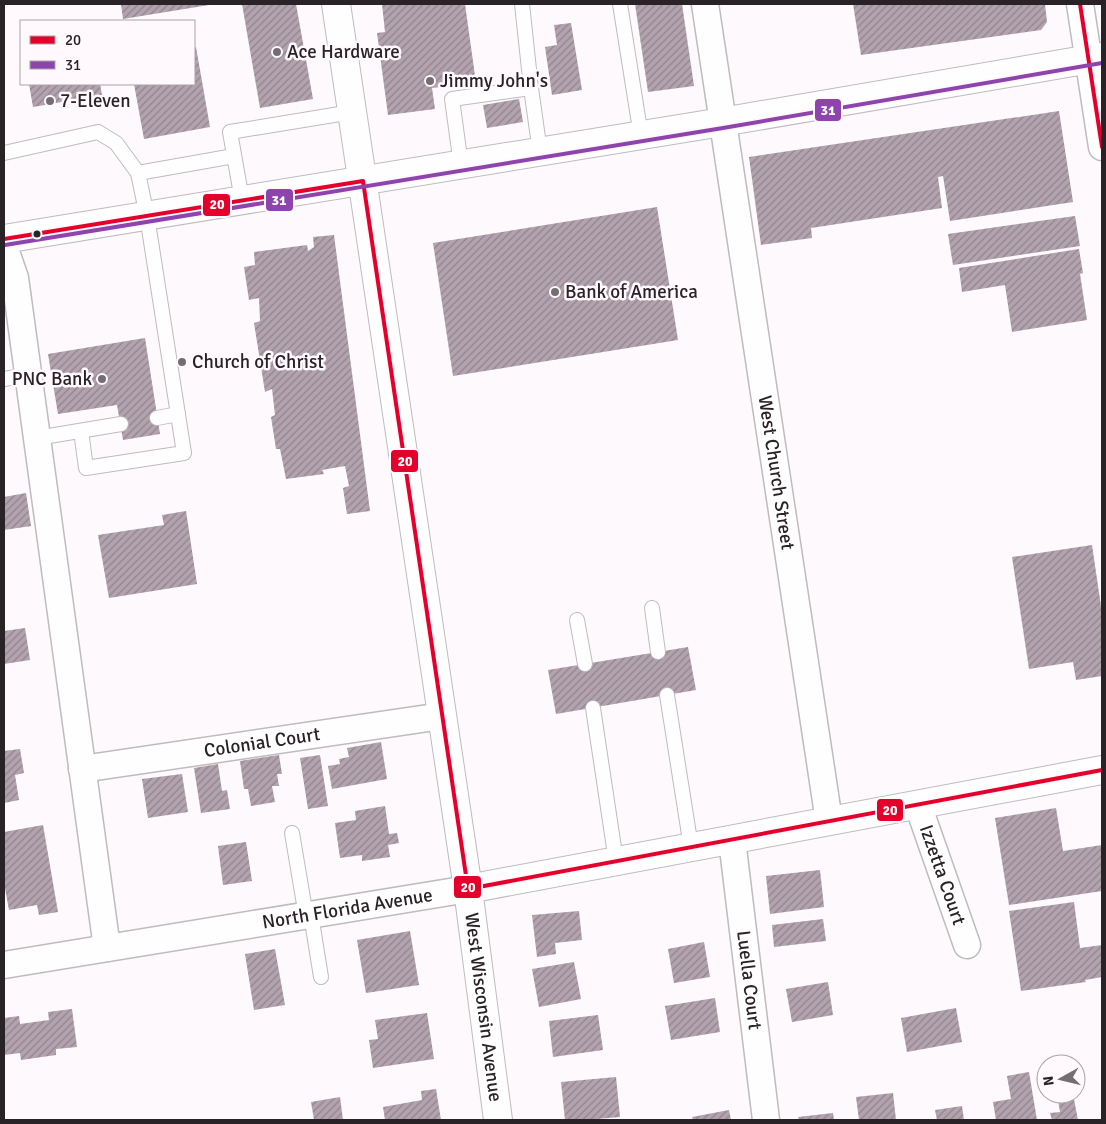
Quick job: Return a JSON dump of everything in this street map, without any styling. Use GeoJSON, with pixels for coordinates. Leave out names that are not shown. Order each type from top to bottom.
{"type":"FeatureCollection","features":[{"type":"Feature","properties":{"kind":"street","name":"West Wisconsin Avenue"},"geometry":{"type":"LineString","coordinates":[[336,4],[468,890],[498,1120]]}},
{"type":"Feature","properties":{"kind":"street","name":"West Church Street"},"geometry":{"type":"LineString","coordinates":[[705,4],[829,822]]}},
{"type":"Feature","properties":{"kind":"street"},"geometry":{"type":"LineString","coordinates":[[1080,4],[1096,58],[1102,147]]}},
{"type":"Feature","properties":{"kind":"street"},"geometry":{"type":"LineString","coordinates":[[4,239],[642,136],[1096,58]]}},
{"type":"Feature","properties":{"kind":"street"},"geometry":{"type":"LineString","coordinates":[[4,246],[15,278],[16,377],[37,438],[107,948]]}},
{"type":"Feature","properties":{"kind":"street","name":"Colonial Court"},"geometry":{"type":"LineString","coordinates":[[82,768],[442,716]]}},
{"type":"Feature","properties":{"kind":"street","name":"North Florida Avenue"},"geometry":{"type":"LineString","coordinates":[[4,965],[468,890],[1102,770]]}},
{"type":"Feature","properties":{"kind":"street","name":"Izzetta Court"},"geometry":{"type":"LineString","coordinates":[[918,805],[967,945]]}},
{"type":"Feature","properties":{"kind":"street","name":"Luella Court"},"geometry":{"type":"LineString","coordinates":[[732,840],[766,1120]]}},
{"type":"Feature","properties":{"kind":"lane"},"geometry":{"type":"LineString","coordinates":[[522,4],[540,152]]}},
{"type":"Feature","properties":{"kind":"lane"},"geometry":{"type":"LineString","coordinates":[[620,4],[642,136]]}},
{"type":"Feature","properties":{"kind":"lane"},"geometry":{"type":"LineString","coordinates":[[461,165],[452,99],[531,88]]}},
{"type":"Feature","properties":{"kind":"lane"},"geometry":{"type":"LineString","coordinates":[[242,200],[230,132],[352,112]]}},
{"type":"Feature","properties":{"kind":"lane"},"geometry":{"type":"LineString","coordinates":[[4,153],[98,132],[116,143],[138,173],[147,216],[184,453],[86,468],[81,431]]}},
{"type":"Feature","properties":{"kind":"lane"},"geometry":{"type":"LineString","coordinates":[[138,173],[234,156]]}},
{"type":"Feature","properties":{"kind":"lane"},"geometry":{"type":"LineString","coordinates":[[158,418],[178,414]]}},
{"type":"Feature","properties":{"kind":"lane"},"geometry":{"type":"LineString","coordinates":[[37,438],[121,424]]}},
{"type":"Feature","properties":{"kind":"lane"},"geometry":{"type":"LineString","coordinates":[[652,608],[658,652]]}},
{"type":"Feature","properties":{"kind":"lane"},"geometry":{"type":"LineString","coordinates":[[577,620],[584,664]]}},
{"type":"Feature","properties":{"kind":"lane"},"geometry":{"type":"LineString","coordinates":[[667,695],[692,847]]}},
{"type":"Feature","properties":{"kind":"lane"},"geometry":{"type":"LineString","coordinates":[[593,708],[616,862]]}},
{"type":"Feature","properties":{"kind":"lane"},"geometry":{"type":"LineString","coordinates":[[292,833],[321,977]]}},
{"type":"Feature","properties":{"kind":"building"},"geometry":{"type":"Polygon","coordinates":[[[121,4],[209,4],[209,5],[123,19],[121,4]]]}},
{"type":"Feature","properties":{"kind":"building","name":"Ace Hardware"},"geometry":{"type":"Polygon","coordinates":[[[242,4],[296,4],[313,99],[260,108],[242,4]]]}},
{"type":"Feature","properties":{"kind":"building"},"geometry":{"type":"Polygon","coordinates":[[[382,4],[465,4],[476,83],[432,88],[435,109],[388,115],[377,33],[385,32],[382,4]]]}},
{"type":"Feature","properties":{"kind":"building"},"geometry":{"type":"Polygon","coordinates":[[[635,4],[682,4],[694,86],[648,92],[635,4]]]}},
{"type":"Feature","properties":{"kind":"building"},"geometry":{"type":"Polygon","coordinates":[[[853,4],[1045,4],[1047,22],[1041,30],[861,55],[853,4]]]}},
{"type":"Feature","properties":{"kind":"building"},"geometry":{"type":"Polygon","coordinates":[[[571,23],[582,90],[552,95],[545,47],[557,45],[554,25],[571,23]]]}},
{"type":"Feature","properties":{"kind":"building"},"geometry":{"type":"Polygon","coordinates":[[[195,48],[210,127],[144,139],[134,85],[195,85],[195,48]]]}},
{"type":"Feature","properties":{"kind":"building","name":"7-Eleven"},"geometry":{"type":"Polygon","coordinates":[[[29,85],[100,85],[102,95],[33,107],[29,85]]]}},
{"type":"Feature","properties":{"kind":"building"},"geometry":{"type":"Polygon","coordinates":[[[519,99],[523,122],[487,128],[483,105],[519,99]]]}},
{"type":"Feature","properties":{"kind":"building"},"geometry":{"type":"Polygon","coordinates":[[[1059,111],[1073,202],[950,221],[943,176],[938,177],[942,208],[811,228],[812,238],[761,245],[749,157],[1059,111]]]}},
{"type":"Feature","properties":{"kind":"building","name":"Bank of America"},"geometry":{"type":"Polygon","coordinates":[[[657,207],[678,340],[453,376],[433,243],[657,207]]]}},
{"type":"Feature","properties":{"kind":"building"},"geometry":{"type":"Polygon","coordinates":[[[1075,216],[1080,246],[953,265],[948,234],[1075,216]]]}},
{"type":"Feature","properties":{"kind":"building"},"geometry":{"type":"Polygon","coordinates":[[[334,235],[370,511],[347,514],[343,488],[349,486],[345,466],[322,470],[324,474],[286,479],[280,449],[276,449],[271,417],[275,415],[272,389],[265,392],[254,323],[260,321],[259,298],[249,300],[244,267],[255,265],[254,252],[307,245],[308,251],[314,247],[313,237],[334,235]]]}},
{"type":"Feature","properties":{"kind":"building"},"geometry":{"type":"Polygon","coordinates":[[[1079,249],[1083,273],[1080,274],[1087,320],[1012,332],[1005,285],[962,292],[959,268],[1079,249]]]}},
{"type":"Feature","properties":{"kind":"building","name":"PNC Bank"},"geometry":{"type":"Polygon","coordinates":[[[145,338],[160,434],[123,440],[117,405],[58,414],[48,354],[145,338]]]}},
{"type":"Feature","properties":{"kind":"building"},"geometry":{"type":"Polygon","coordinates":[[[26,493],[31,526],[4,530],[4,497],[26,493]]]}},
{"type":"Feature","properties":{"kind":"building"},"geometry":{"type":"Polygon","coordinates":[[[186,511],[197,584],[109,598],[98,535],[164,525],[162,515],[186,511]]]}},
{"type":"Feature","properties":{"kind":"building"},"geometry":{"type":"Polygon","coordinates":[[[1092,545],[1102,613],[1102,676],[1076,680],[1073,662],[1029,669],[1012,557],[1092,545]]]}},
{"type":"Feature","properties":{"kind":"building"},"geometry":{"type":"Polygon","coordinates":[[[25,628],[30,660],[4,664],[4,631],[25,628]]]}},
{"type":"Feature","properties":{"kind":"building"},"geometry":{"type":"Polygon","coordinates":[[[688,647],[696,690],[556,714],[548,670],[688,647]]]}},
{"type":"Feature","properties":{"kind":"building"},"geometry":{"type":"Polygon","coordinates":[[[381,742],[387,779],[332,789],[328,766],[340,764],[339,759],[349,757],[347,748],[381,742]]]}},
{"type":"Feature","properties":{"kind":"building"},"geometry":{"type":"Polygon","coordinates":[[[20,749],[24,773],[15,775],[19,800],[4,803],[4,751],[20,749]]]}},
{"type":"Feature","properties":{"kind":"building"},"geometry":{"type":"Polygon","coordinates":[[[279,755],[282,774],[277,774],[279,786],[272,786],[275,802],[251,806],[248,789],[244,789],[240,761],[279,755]]]}},
{"type":"Feature","properties":{"kind":"building"},"geometry":{"type":"Polygon","coordinates":[[[320,755],[328,806],[308,809],[300,758],[320,755]]]}},
{"type":"Feature","properties":{"kind":"building"},"geometry":{"type":"Polygon","coordinates":[[[218,764],[222,791],[227,790],[230,809],[201,813],[194,768],[218,764]]]}},
{"type":"Feature","properties":{"kind":"building"},"geometry":{"type":"Polygon","coordinates":[[[182,774],[188,812],[148,818],[142,779],[182,774]]]}},
{"type":"Feature","properties":{"kind":"building"},"geometry":{"type":"Polygon","coordinates":[[[385,806],[389,834],[397,833],[399,843],[388,845],[390,857],[362,861],[362,855],[340,858],[335,823],[356,820],[355,811],[385,806]]]}},
{"type":"Feature","properties":{"kind":"building"},"geometry":{"type":"Polygon","coordinates":[[[1056,808],[1063,851],[1102,845],[1102,891],[1009,905],[995,818],[1056,808]]]}},
{"type":"Feature","properties":{"kind":"building"},"geometry":{"type":"Polygon","coordinates":[[[43,825],[58,912],[39,915],[37,905],[9,910],[4,883],[4,832],[43,825]]]}},
{"type":"Feature","properties":{"kind":"building"},"geometry":{"type":"Polygon","coordinates":[[[246,842],[252,881],[223,885],[218,846],[246,842]]]}},
{"type":"Feature","properties":{"kind":"building"},"geometry":{"type":"Polygon","coordinates":[[[820,870],[824,907],[770,914],[766,876],[820,870]]]}},
{"type":"Feature","properties":{"kind":"building"},"geometry":{"type":"Polygon","coordinates":[[[1074,902],[1080,948],[1102,945],[1102,977],[1085,980],[1086,982],[1021,991],[1009,911],[1074,902]]]}},
{"type":"Feature","properties":{"kind":"building"},"geometry":{"type":"Polygon","coordinates":[[[579,911],[582,940],[555,943],[556,954],[537,957],[532,915],[579,911]]]}},
{"type":"Feature","properties":{"kind":"building"},"geometry":{"type":"Polygon","coordinates":[[[823,919],[826,941],[774,947],[772,925],[823,919]]]}},
{"type":"Feature","properties":{"kind":"building"},"geometry":{"type":"Polygon","coordinates":[[[410,931],[419,985],[366,993],[357,940],[410,931]]]}},
{"type":"Feature","properties":{"kind":"building"},"geometry":{"type":"Polygon","coordinates":[[[704,942],[710,977],[674,983],[668,949],[704,942]]]}},
{"type":"Feature","properties":{"kind":"building"},"geometry":{"type":"Polygon","coordinates":[[[275,949],[285,1005],[254,1010],[245,954],[275,949]]]}},
{"type":"Feature","properties":{"kind":"building"},"geometry":{"type":"Polygon","coordinates":[[[574,962],[581,999],[539,1007],[532,969],[574,962]]]}},
{"type":"Feature","properties":{"kind":"building"},"geometry":{"type":"Polygon","coordinates":[[[828,982],[833,1015],[792,1022],[786,989],[828,982]]]}},
{"type":"Feature","properties":{"kind":"building"},"geometry":{"type":"Polygon","coordinates":[[[715,998],[720,1032],[671,1040],[665,1006],[715,998]]]}},
{"type":"Feature","properties":{"kind":"building"},"geometry":{"type":"Polygon","coordinates":[[[956,1008],[962,1042],[907,1052],[901,1018],[956,1008]]]}},
{"type":"Feature","properties":{"kind":"building"},"geometry":{"type":"Polygon","coordinates":[[[72,1009],[77,1047],[56,1049],[56,1055],[21,1060],[20,1053],[4,1055],[4,1018],[19,1016],[20,1024],[49,1020],[48,1012],[72,1009]]]}},
{"type":"Feature","properties":{"kind":"building"},"geometry":{"type":"Polygon","coordinates":[[[427,1013],[434,1059],[373,1068],[369,1040],[378,1039],[375,1020],[427,1013]]]}},
{"type":"Feature","properties":{"kind":"building"},"geometry":{"type":"Polygon","coordinates":[[[598,1015],[603,1050],[553,1057],[549,1021],[598,1015]]]}},
{"type":"Feature","properties":{"kind":"building"},"geometry":{"type":"Polygon","coordinates":[[[1029,1072],[1037,1120],[996,1120],[993,1102],[1011,1099],[1007,1076],[1029,1072]]]}},
{"type":"Feature","properties":{"kind":"building"},"geometry":{"type":"Polygon","coordinates":[[[616,1077],[620,1117],[565,1120],[561,1082],[616,1077]]]}},
{"type":"Feature","properties":{"kind":"building"},"geometry":{"type":"Polygon","coordinates":[[[436,1089],[441,1120],[385,1120],[383,1107],[422,1100],[421,1091],[436,1089]]]}},
{"type":"Feature","properties":{"kind":"building"},"geometry":{"type":"Polygon","coordinates":[[[893,1093],[896,1120],[859,1120],[856,1097],[893,1093]]]}},
{"type":"Feature","properties":{"kind":"building"},"geometry":{"type":"Polygon","coordinates":[[[340,1097],[343,1120],[314,1120],[311,1102],[340,1097]]]}},
{"type":"Feature","properties":{"kind":"building"},"geometry":{"type":"Polygon","coordinates":[[[1059,1104],[1075,1104],[1078,1120],[1052,1120],[1050,1113],[1060,1112],[1059,1104]]]}},
{"type":"Feature","properties":{"kind":"building"},"geometry":{"type":"Polygon","coordinates":[[[962,1106],[964,1120],[937,1120],[935,1110],[962,1106]]]}},
{"type":"Feature","properties":{"kind":"building"},"geometry":{"type":"Polygon","coordinates":[[[729,1110],[731,1120],[693,1120],[692,1117],[729,1110]]]}},
{"type":"Feature","properties":{"kind":"building"},"geometry":{"type":"Polygon","coordinates":[[[833,1113],[834,1120],[799,1120],[798,1117],[833,1113]]]}},
{"type":"Feature","properties":{"kind":"transit line","name":"20"},"geometry":{"type":"LineString","coordinates":[[1080,4],[1102,147]]}},
{"type":"Feature","properties":{"kind":"transit line","name":"31"},"geometry":{"type":"LineString","coordinates":[[5,245],[723,128],[1102,63]]}},
{"type":"Feature","properties":{"kind":"transit line","name":"20"},"geometry":{"type":"LineString","coordinates":[[4,239],[363,181],[468,889],[1102,770]]}},
{"type":"Feature","properties":{"kind":"place","name":"Ace Hardware"},"geometry":{"type":"Point","coordinates":[277,52]}},
{"type":"Feature","properties":{"kind":"place","name":"Jimmy John's"},"geometry":{"type":"Point","coordinates":[430,81]}},
{"type":"Feature","properties":{"kind":"place","name":"7-Eleven"},"geometry":{"type":"Point","coordinates":[50,101]}},
{"type":"Feature","properties":{"kind":"place","name":"Bank of America"},"geometry":{"type":"Point","coordinates":[555,292]}},
{"type":"Feature","properties":{"kind":"place","name":"Church of Christ"},"geometry":{"type":"Point","coordinates":[182,362]}},
{"type":"Feature","properties":{"kind":"place","name":"PNC Bank"},"geometry":{"type":"Point","coordinates":[102,379]}}]}
